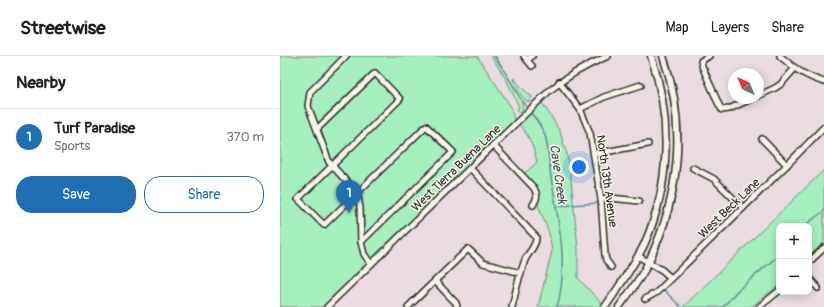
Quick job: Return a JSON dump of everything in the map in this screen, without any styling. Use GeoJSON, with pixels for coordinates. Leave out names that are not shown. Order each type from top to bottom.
{"type":"FeatureCollection","features":[{"type":"Feature","properties":{"kind":"main road"},"geometry":{"type":"LineString","coordinates":[[605,307],[628,273],[647,237],[657,207],[665,169],[667,142],[664,104],[651,56]]}},
{"type":"Feature","properties":{"kind":"main road"},"geometry":{"type":"LineString","coordinates":[[620,307],[649,262],[668,211],[676,172],[678,133],[675,103],[669,73],[663,56]]}},
{"type":"Feature","properties":{"kind":"street"},"geometry":{"type":"LineString","coordinates":[[346,56],[310,92],[308,106],[326,156],[332,166],[357,193],[360,207],[361,242],[364,254],[371,264]]}},
{"type":"Feature","properties":{"kind":"street"},"geometry":{"type":"LineString","coordinates":[[532,56],[526,58],[532,66]]}},
{"type":"Feature","properties":{"kind":"street","name":"West Tierra Buena Lane"},"geometry":{"type":"LineString","coordinates":[[327,307],[559,82],[577,70],[608,56]]}},
{"type":"Feature","properties":{"kind":"street"},"geometry":{"type":"LineString","coordinates":[[709,56],[701,61],[722,110],[729,109],[740,104]]}},
{"type":"Feature","properties":{"kind":"street"},"geometry":{"type":"LineString","coordinates":[[780,56],[806,76],[824,82]]}},
{"type":"Feature","properties":{"kind":"street"},"geometry":{"type":"LineString","coordinates":[[764,93],[782,84],[795,68]]}},
{"type":"Feature","properties":{"kind":"street"},"geometry":{"type":"LineString","coordinates":[[317,129],[375,73],[400,99],[298,199],[324,225],[426,126],[453,152],[361,242]]}},
{"type":"Feature","properties":{"kind":"street","name":"North 13th Avenue"},"geometry":{"type":"LineString","coordinates":[[559,82],[580,109],[590,133],[601,199],[605,255],[606,260],[611,267]]}},
{"type":"Feature","properties":{"kind":"street"},"geometry":{"type":"LineString","coordinates":[[580,109],[604,96],[641,85]]}},
{"type":"Feature","properties":{"kind":"street","name":"West Beck Lane"},"geometry":{"type":"LineString","coordinates":[[645,299],[657,292],[824,128]]}},
{"type":"Feature","properties":{"kind":"street"},"geometry":{"type":"LineString","coordinates":[[762,139],[787,165]]}},
{"type":"Feature","properties":{"kind":"street"},"geometry":{"type":"LineString","coordinates":[[594,154],[648,144]]}},
{"type":"Feature","properties":{"kind":"street"},"geometry":{"type":"LineString","coordinates":[[493,145],[534,188],[537,194],[533,205]]}},
{"type":"Feature","properties":{"kind":"street"},"geometry":{"type":"LineString","coordinates":[[470,168],[535,235],[537,240],[527,255],[512,307]]}},
{"type":"Feature","properties":{"kind":"street"},"geometry":{"type":"LineString","coordinates":[[693,168],[717,181],[743,208]]}},
{"type":"Feature","properties":{"kind":"street"},"geometry":{"type":"LineString","coordinates":[[601,199],[611,198],[639,201]]}},
{"type":"Feature","properties":{"kind":"street"},"geometry":{"type":"LineString","coordinates":[[812,259],[824,248]]}},
{"type":"Feature","properties":{"kind":"street"},"geometry":{"type":"LineString","coordinates":[[408,307],[468,249],[483,263],[521,273]]}},
{"type":"Feature","properties":{"kind":"street"},"geometry":{"type":"LineString","coordinates":[[638,256],[662,270],[671,278]]}},
{"type":"Feature","properties":{"kind":"street"},"geometry":{"type":"LineString","coordinates":[[435,281],[456,303],[457,307]]}},
{"type":"Feature","properties":{"kind":"street"},"geometry":{"type":"LineString","coordinates":[[812,281],[818,288]]}},
{"type":"Feature","properties":{"kind":"street"},"geometry":{"type":"LineString","coordinates":[[759,307],[776,293]]}},
{"type":"Feature","properties":{"kind":"green space"},"geometry":{"type":"Polygon","coordinates":[[[280,56],[477,56],[511,107],[514,120],[322,307],[280,307],[280,56]]]}},
{"type":"Feature","properties":{"kind":"green space"},"geometry":{"type":"Polygon","coordinates":[[[491,56],[493,56],[501,67],[520,97],[523,109],[519,112],[517,109],[519,107],[506,79],[491,56]]]}},
{"type":"Feature","properties":{"kind":"green space"},"geometry":{"type":"Polygon","coordinates":[[[514,78],[532,97],[529,102],[520,92],[513,80],[514,78]]]}},
{"type":"Feature","properties":{"kind":"green space"},"geometry":{"type":"Polygon","coordinates":[[[540,100],[560,132],[569,161],[578,248],[578,278],[605,307],[538,307],[552,251],[549,233],[536,200],[537,194],[522,176],[537,162],[532,145],[527,135],[516,122],[540,100]]]}},
{"type":"Feature","properties":{"kind":"green space"},"geometry":{"type":"Polygon","coordinates":[[[824,170],[824,242],[812,254],[812,223],[776,223],[776,287],[751,307],[683,307],[824,170]]]}},
{"type":"Feature","properties":{"kind":"waterway","name":"Cave Creek"},"geometry":{"type":"LineString","coordinates":[[495,56],[545,135],[561,242],[562,276],[557,307]]}},
{"type":"Feature","properties":{"kind":"waterway"},"geometry":{"type":"LineString","coordinates":[[556,206],[600,203]]}},
{"type":"Feature","properties":{"kind":"waterway"},"geometry":{"type":"LineString","coordinates":[[808,223],[824,211]]}},
{"type":"Feature","properties":{"kind":"waterway"},"geometry":{"type":"LineString","coordinates":[[723,307],[737,291],[776,258]]}},
{"type":"Feature","properties":{"kind":"waterway"},"geometry":{"type":"LineString","coordinates":[[663,289],[681,307]]}},
{"type":"Feature","properties":{"kind":"place","name":"Turf Paradise"},"geometry":{"type":"Point","coordinates":[349,213]}}]}
